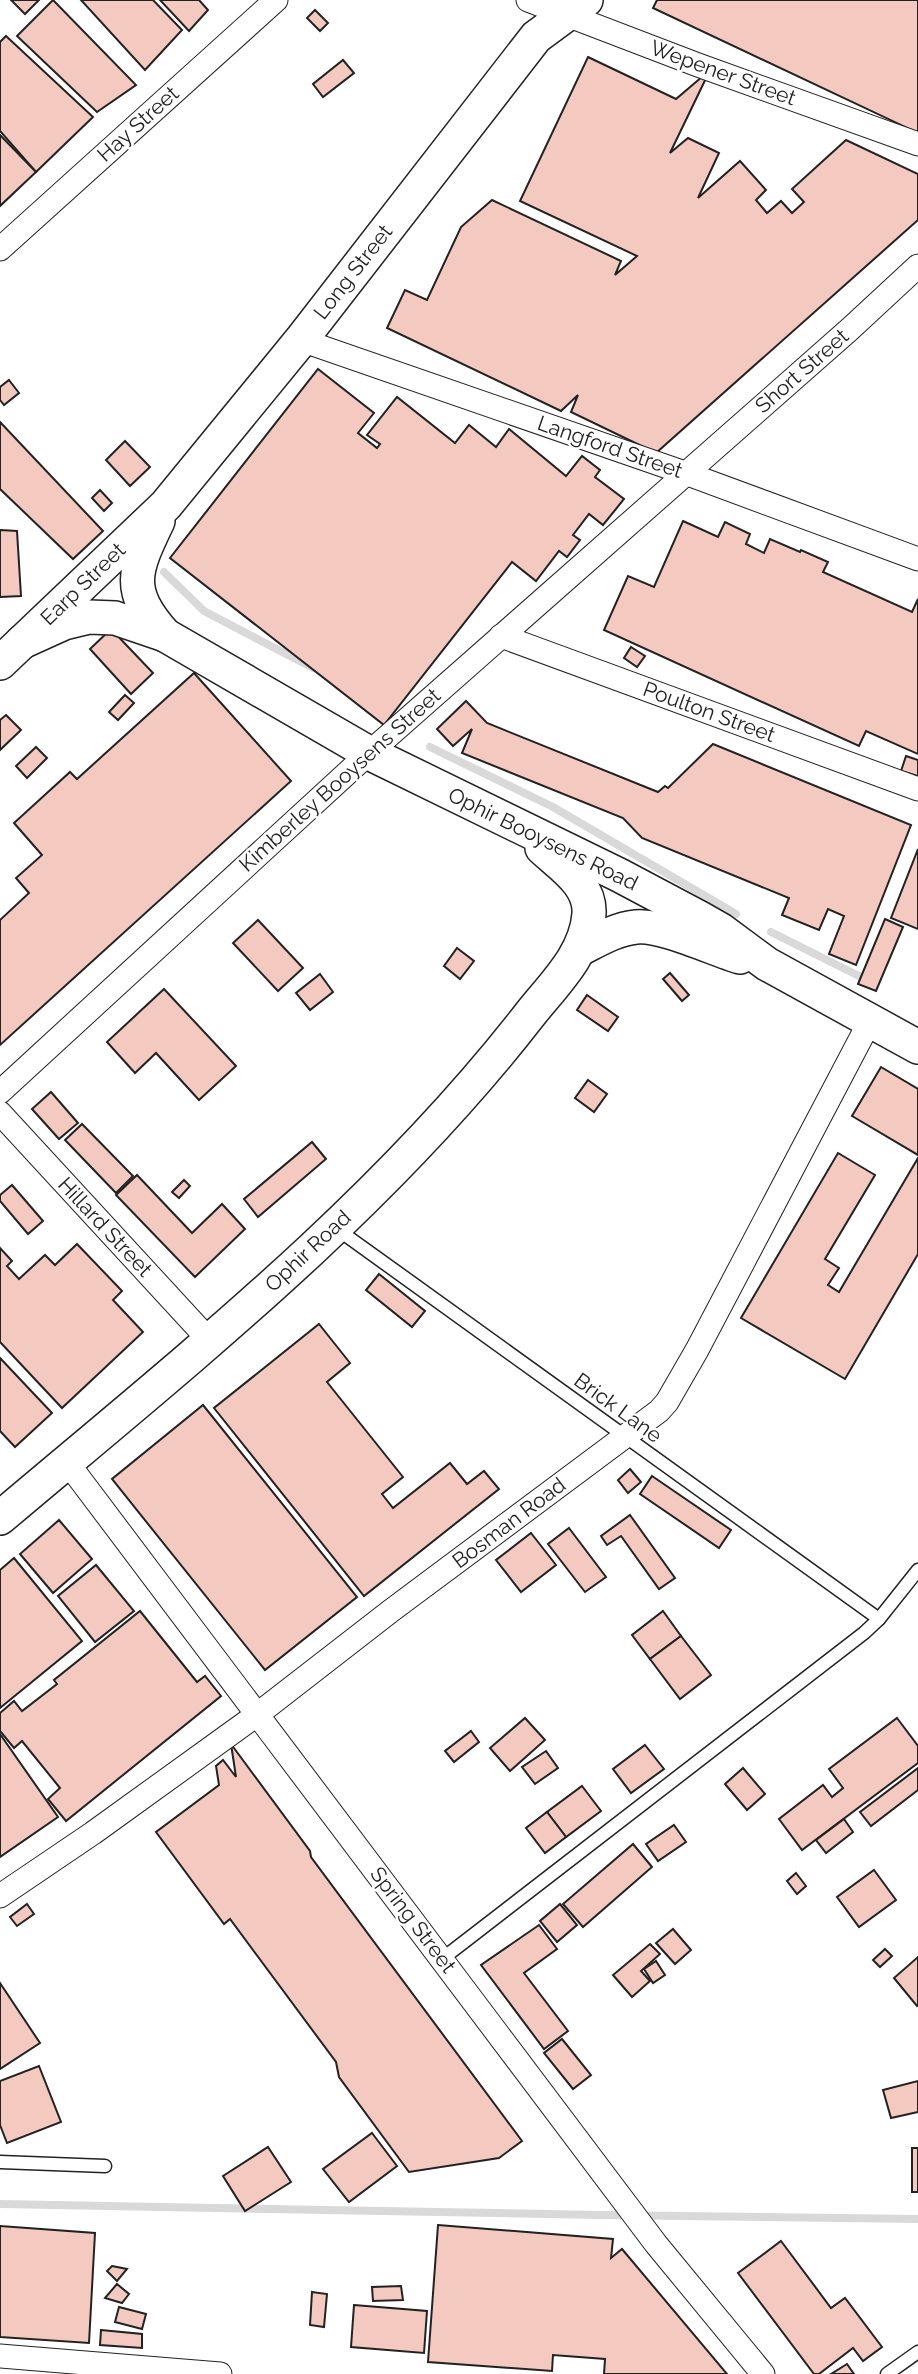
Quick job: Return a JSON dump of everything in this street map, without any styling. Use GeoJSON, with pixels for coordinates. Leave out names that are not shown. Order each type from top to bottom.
{"type":"FeatureCollection","features":[{"type":"Feature","properties":{"kind":"main road","name":"Long Street"},"geometry":{"type":"LineString","coordinates":[[166,505],[300,340],[553,9]]}},
{"type":"Feature","properties":{"kind":"main road"},"geometry":{"type":"LineString","coordinates":[[165,635],[142,606],[136,580],[145,548],[166,505]]}},
{"type":"Feature","properties":{"kind":"main road","name":"Earp Street"},"geometry":{"type":"LineString","coordinates":[[11,653],[166,505]]}},
{"type":"Feature","properties":{"kind":"main road"},"geometry":{"type":"LineString","coordinates":[[11,653],[64,622],[89,617],[115,618],[165,635]]}},
{"type":"Feature","properties":{"kind":"main road","name":"Ophir Booysens Road"},"geometry":{"type":"LineString","coordinates":[[165,635],[369,753],[519,825],[711,924],[767,964],[918,1046]]}},
{"type":"Feature","properties":{"kind":"main road"},"geometry":{"type":"LineString","coordinates":[[519,825],[573,876],[585,892],[589,916],[580,949]]}},
{"type":"Feature","properties":{"kind":"main road"},"geometry":{"type":"LineString","coordinates":[[580,949],[605,936],[640,926],[767,964]]}},
{"type":"Feature","properties":{"kind":"main road","name":"Ophir Road"},"geometry":{"type":"LineString","coordinates":[[0,1518],[210,1341],[335,1228],[440,1120],[510,1041],[580,949]]}},
{"type":"Feature","properties":{"kind":"street","name":"Hay Street"},"geometry":{"type":"LineString","coordinates":[[0,248],[276,0]]}},
{"type":"Feature","properties":{"kind":"street","name":"Wepener Street"},"geometry":{"type":"LineString","coordinates":[[553,9],[698,65],[918,144]]}},
{"type":"Feature","properties":{"kind":"street","name":"Short Street"},"geometry":{"type":"LineString","coordinates":[[685,473],[850,330],[918,266]]}},
{"type":"Feature","properties":{"kind":"street","name":"Langford Street"},"geometry":{"type":"LineString","coordinates":[[300,340],[685,473],[918,559]]}},
{"type":"Feature","properties":{"kind":"street","name":"Kimberley Booysens Street"},"geometry":{"type":"LineString","coordinates":[[0,1092],[369,753],[685,473]]}},
{"type":"Feature","properties":{"kind":"street","name":"Poulton Street"},"geometry":{"type":"LineString","coordinates":[[501,636],[918,789]]}},
{"type":"Feature","properties":{"kind":"street","name":"Bosman Road"},"geometry":{"type":"LineString","coordinates":[[0,1896],[93,1833],[258,1714],[392,1610],[652,1418],[667,1402],[703,1338],[870,1021]]}},
{"type":"Feature","properties":{"kind":"street","name":"Hillard Street"},"geometry":{"type":"LineString","coordinates":[[0,1113],[210,1341]]}},
{"type":"Feature","properties":{"kind":"street","name":"Spring Street"},"geometry":{"type":"LineString","coordinates":[[67,1462],[656,2244],[763,2374]]}},
{"type":"Feature","properties":{"kind":"street"},"geometry":{"type":"LineString","coordinates":[[0,2356],[220,2374]]}},
{"type":"Feature","properties":{"kind":"lane","name":"Brick Lane"},"geometry":{"type":"LineString","coordinates":[[335,1228],[879,1619]]}},
{"type":"Feature","properties":{"kind":"lane"},"geometry":{"type":"LineString","coordinates":[[442,1959],[840,1652],[879,1619],[918,1570]]}},
{"type":"Feature","properties":{"kind":"lane"},"geometry":{"type":"LineString","coordinates":[[0,2162],[104,2166]]}},
{"type":"Feature","properties":{"kind":"lane"},"geometry":{"type":"LineString","coordinates":[[887,2374],[918,2352]]}},
{"type":"Feature","properties":{"kind":"building"},"geometry":{"type":"Polygon","coordinates":[[[11,0],[39,0],[25,14],[11,0]]]}},
{"type":"Feature","properties":{"kind":"building"},"geometry":{"type":"Polygon","coordinates":[[[53,0],[136,85],[97,112],[17,36],[53,0]]]}},
{"type":"Feature","properties":{"kind":"building"},"geometry":{"type":"Polygon","coordinates":[[[81,0],[153,0],[182,30],[145,70],[81,0]]]}},
{"type":"Feature","properties":{"kind":"building"},"geometry":{"type":"Polygon","coordinates":[[[160,0],[199,0],[208,10],[189,31],[160,0]]]}},
{"type":"Feature","properties":{"kind":"building"},"geometry":{"type":"Polygon","coordinates":[[[657,0],[918,0],[918,133],[653,8],[657,0]]]}},
{"type":"Feature","properties":{"kind":"building"},"geometry":{"type":"Polygon","coordinates":[[[315,10],[328,23],[320,31],[307,18],[315,10]]]}},
{"type":"Feature","properties":{"kind":"building"},"geometry":{"type":"Polygon","coordinates":[[[6,36],[93,117],[36,172],[0,131],[0,42],[6,36]]]}},
{"type":"Feature","properties":{"kind":"building"},"geometry":{"type":"Polygon","coordinates":[[[588,57],[676,99],[710,70],[670,153],[688,138],[719,153],[698,198],[740,161],[766,190],[756,200],[767,213],[781,201],[792,213],[804,202],[792,189],[846,140],[918,174],[918,220],[656,453],[571,412],[578,395],[561,411],[387,328],[405,290],[427,300],[461,227],[492,200],[621,261],[615,275],[637,256],[520,201],[588,57]]]}},
{"type":"Feature","properties":{"kind":"building"},"geometry":{"type":"Polygon","coordinates":[[[343,60],[354,73],[323,97],[313,84],[343,60]]]}},
{"type":"Feature","properties":{"kind":"building"},"geometry":{"type":"Polygon","coordinates":[[[0,135],[36,172],[0,206],[0,135]]]}},
{"type":"Feature","properties":{"kind":"building"},"geometry":{"type":"Polygon","coordinates":[[[318,369],[374,413],[358,433],[377,448],[380,444],[367,435],[397,397],[455,443],[469,425],[496,447],[509,429],[566,476],[582,456],[600,470],[595,477],[624,499],[603,525],[589,514],[573,535],[580,540],[567,557],[559,551],[536,581],[512,562],[384,725],[170,558],[318,369]]]}},
{"type":"Feature","properties":{"kind":"building"},"geometry":{"type":"Polygon","coordinates":[[[9,380],[19,393],[4,405],[0,400],[0,387],[9,380]]]}},
{"type":"Feature","properties":{"kind":"building"},"geometry":{"type":"Polygon","coordinates":[[[0,422],[103,531],[73,559],[0,489],[0,422]]]}},
{"type":"Feature","properties":{"kind":"building"},"geometry":{"type":"Polygon","coordinates":[[[125,441],[150,467],[130,486],[106,460],[125,441]]]}},
{"type":"Feature","properties":{"kind":"building"},"geometry":{"type":"Polygon","coordinates":[[[100,490],[112,503],[104,511],[92,498],[100,490]]]}},
{"type":"Feature","properties":{"kind":"building"},"geometry":{"type":"Polygon","coordinates":[[[683,521],[718,537],[725,522],[750,534],[746,544],[764,553],[770,539],[800,552],[801,550],[828,562],[823,572],[912,612],[918,599],[918,754],[866,731],[859,746],[604,630],[628,576],[654,587],[683,521]]]}},
{"type":"Feature","properties":{"kind":"building"},"geometry":{"type":"Polygon","coordinates":[[[0,530],[17,531],[21,596],[0,597],[0,530]]]}},
{"type":"Feature","properties":{"kind":"building"},"geometry":{"type":"Polygon","coordinates":[[[111,629],[153,673],[131,694],[90,649],[111,629]]]}},
{"type":"Feature","properties":{"kind":"building"},"geometry":{"type":"Polygon","coordinates":[[[631,647],[645,656],[637,667],[624,658],[631,647]]]}},
{"type":"Feature","properties":{"kind":"building"},"geometry":{"type":"Polygon","coordinates":[[[194,673],[291,781],[0,1045],[0,920],[29,893],[16,878],[42,855],[14,823],[70,772],[77,779],[194,673]]]}},
{"type":"Feature","properties":{"kind":"building"},"geometry":{"type":"Polygon","coordinates":[[[125,695],[134,703],[118,720],[109,712],[125,695]]]}},
{"type":"Feature","properties":{"kind":"building"},"geometry":{"type":"Polygon","coordinates":[[[466,701],[487,723],[658,792],[665,786],[668,788],[713,744],[911,825],[856,965],[829,954],[844,916],[828,909],[819,930],[782,915],[789,898],[642,838],[623,818],[462,753],[472,729],[453,746],[437,729],[466,701]]]}},
{"type":"Feature","properties":{"kind":"building"},"geometry":{"type":"Polygon","coordinates":[[[6,715],[21,730],[0,750],[0,720],[6,715]]]}},
{"type":"Feature","properties":{"kind":"building"},"geometry":{"type":"Polygon","coordinates":[[[36,747],[47,758],[27,778],[16,766],[36,747]]]}},
{"type":"Feature","properties":{"kind":"building"},"geometry":{"type":"Polygon","coordinates":[[[906,756],[918,760],[918,776],[901,771],[906,756]]]}},
{"type":"Feature","properties":{"kind":"building"},"geometry":{"type":"Polygon","coordinates":[[[918,849],[918,929],[891,918],[918,849]]]}},
{"type":"Feature","properties":{"kind":"building"},"geometry":{"type":"Polygon","coordinates":[[[885,919],[903,927],[876,991],[858,984],[885,919]]]}},
{"type":"Feature","properties":{"kind":"building"},"geometry":{"type":"Polygon","coordinates":[[[258,920],[303,968],[278,991],[233,943],[258,920]]]}},
{"type":"Feature","properties":{"kind":"building"},"geometry":{"type":"Polygon","coordinates":[[[457,948],[474,961],[460,979],[444,966],[457,948]]]}},
{"type":"Feature","properties":{"kind":"building"},"geometry":{"type":"Polygon","coordinates":[[[670,973],[689,995],[682,1001],[663,979],[670,973]]]}},
{"type":"Feature","properties":{"kind":"building"},"geometry":{"type":"Polygon","coordinates":[[[320,974],[333,992],[310,1010],[296,993],[320,974]]]}},
{"type":"Feature","properties":{"kind":"building"},"geometry":{"type":"Polygon","coordinates":[[[164,989],[236,1066],[199,1100],[156,1053],[135,1073],[107,1042],[164,989]]]}},
{"type":"Feature","properties":{"kind":"building"},"geometry":{"type":"Polygon","coordinates":[[[587,995],[618,1017],[608,1031],[577,1010],[587,995]]]}},
{"type":"Feature","properties":{"kind":"building"},"geometry":{"type":"Polygon","coordinates":[[[881,1067],[918,1089],[918,1155],[852,1116],[881,1067]]]}},
{"type":"Feature","properties":{"kind":"building"},"geometry":{"type":"Polygon","coordinates":[[[588,1080],[607,1094],[594,1112],[575,1098],[588,1080]]]}},
{"type":"Feature","properties":{"kind":"building"},"geometry":{"type":"Polygon","coordinates":[[[51,1092],[78,1123],[59,1139],[32,1109],[51,1092]]]}},
{"type":"Feature","properties":{"kind":"building"},"geometry":{"type":"Polygon","coordinates":[[[82,1124],[133,1176],[116,1193],[65,1140],[82,1124]]]}},
{"type":"Feature","properties":{"kind":"building"},"geometry":{"type":"Polygon","coordinates":[[[312,1142],[326,1159],[258,1217],[244,1199],[312,1142]]]}},
{"type":"Feature","properties":{"kind":"building"},"geometry":{"type":"Polygon","coordinates":[[[838,1153],[875,1175],[825,1259],[839,1268],[828,1285],[839,1292],[918,1158],[918,1254],[845,1379],[741,1318],[838,1153]]]}},
{"type":"Feature","properties":{"kind":"building"},"geometry":{"type":"Polygon","coordinates":[[[137,1175],[192,1233],[222,1204],[245,1229],[195,1277],[116,1195],[137,1175]]]}},
{"type":"Feature","properties":{"kind":"building"},"geometry":{"type":"Polygon","coordinates":[[[184,1180],[190,1186],[179,1198],[172,1192],[184,1180]]]}},
{"type":"Feature","properties":{"kind":"building"},"geometry":{"type":"Polygon","coordinates":[[[12,1185],[43,1221],[28,1234],[0,1201],[0,1195],[12,1185]]]}},
{"type":"Feature","properties":{"kind":"building"},"geometry":{"type":"Polygon","coordinates":[[[77,1244],[122,1291],[113,1300],[143,1332],[62,1408],[0,1342],[0,1248],[12,1261],[7,1266],[19,1279],[45,1255],[55,1265],[77,1244]]]}},
{"type":"Feature","properties":{"kind":"building"},"geometry":{"type":"Polygon","coordinates":[[[379,1274],[425,1311],[412,1327],[366,1290],[379,1274]]]}},
{"type":"Feature","properties":{"kind":"building"},"geometry":{"type":"Polygon","coordinates":[[[319,1324],[350,1363],[327,1382],[403,1477],[382,1494],[393,1508],[450,1463],[467,1484],[484,1471],[499,1489],[364,1596],[214,1408],[319,1324]]]}},
{"type":"Feature","properties":{"kind":"building"},"geometry":{"type":"Polygon","coordinates":[[[0,1358],[52,1413],[15,1447],[0,1431],[0,1358]]]}},
{"type":"Feature","properties":{"kind":"building"},"geometry":{"type":"Polygon","coordinates":[[[203,1405],[357,1597],[265,1670],[112,1479],[203,1405]]]}},
{"type":"Feature","properties":{"kind":"building"},"geometry":{"type":"Polygon","coordinates":[[[630,1469],[641,1482],[628,1493],[618,1480],[630,1469]]]}},
{"type":"Feature","properties":{"kind":"building"},"geometry":{"type":"Polygon","coordinates":[[[652,1476],[731,1530],[719,1548],[640,1494],[652,1476]]]}},
{"type":"Feature","properties":{"kind":"building"},"geometry":{"type":"Polygon","coordinates":[[[630,1515],[675,1578],[659,1589],[621,1536],[607,1545],[601,1536],[630,1515]]]}},
{"type":"Feature","properties":{"kind":"building"},"geometry":{"type":"Polygon","coordinates":[[[59,1520],[92,1559],[53,1593],[20,1554],[59,1520]]]}},
{"type":"Feature","properties":{"kind":"building"},"geometry":{"type":"Polygon","coordinates":[[[569,1528],[606,1577],[585,1592],[548,1544],[569,1528]]]}},
{"type":"Feature","properties":{"kind":"building"},"geometry":{"type":"Polygon","coordinates":[[[531,1533],[556,1565],[521,1592],[496,1560],[531,1533]]]}},
{"type":"Feature","properties":{"kind":"building"},"geometry":{"type":"Polygon","coordinates":[[[14,1558],[82,1641],[0,1708],[0,1570],[14,1558]]]}},
{"type":"Feature","properties":{"kind":"building"},"geometry":{"type":"Polygon","coordinates":[[[96,1565],[134,1611],[95,1642],[58,1596],[96,1565]]]}},
{"type":"Feature","properties":{"kind":"building"},"geometry":{"type":"Polygon","coordinates":[[[140,1611],[197,1682],[205,1676],[221,1696],[66,1821],[48,1799],[60,1788],[22,1741],[14,1748],[0,1731],[0,1713],[14,1701],[22,1711],[57,1684],[54,1680],[140,1611]]]}},
{"type":"Feature","properties":{"kind":"building"},"geometry":{"type":"Polygon","coordinates":[[[663,1611],[681,1636],[650,1659],[632,1635],[663,1611]]]}},
{"type":"Feature","properties":{"kind":"building"},"geometry":{"type":"Polygon","coordinates":[[[681,1636],[711,1675],[680,1699],[650,1659],[681,1636]]]}},
{"type":"Feature","properties":{"kind":"building"},"geometry":{"type":"Polygon","coordinates":[[[525,1718],[545,1740],[510,1771],[490,1748],[525,1718]]]}},
{"type":"Feature","properties":{"kind":"building"},"geometry":{"type":"Polygon","coordinates":[[[897,1718],[918,1746],[918,1763],[802,1850],[779,1819],[823,1785],[832,1797],[843,1788],[829,1769],[897,1718]]]}},
{"type":"Feature","properties":{"kind":"building"},"geometry":{"type":"Polygon","coordinates":[[[471,1731],[479,1742],[454,1762],[445,1751],[471,1731]]]}},
{"type":"Feature","properties":{"kind":"building"},"geometry":{"type":"Polygon","coordinates":[[[0,1734],[58,1817],[0,1857],[0,1734]]]}},
{"type":"Feature","properties":{"kind":"building"},"geometry":{"type":"Polygon","coordinates":[[[231,1744],[310,1851],[311,1857],[522,2141],[499,2158],[409,2172],[339,2077],[336,2062],[230,1919],[224,1924],[156,1832],[219,1785],[216,1766],[223,1760],[236,1777],[231,1744]]]}},
{"type":"Feature","properties":{"kind":"building"},"geometry":{"type":"Polygon","coordinates":[[[645,1745],[664,1769],[631,1793],[613,1769],[645,1745]]]}},
{"type":"Feature","properties":{"kind":"building"},"geometry":{"type":"Polygon","coordinates":[[[546,1751],[558,1768],[535,1784],[522,1767],[546,1751]]]}},
{"type":"Feature","properties":{"kind":"building"},"geometry":{"type":"Polygon","coordinates":[[[743,1768],[765,1794],[747,1810],[725,1784],[743,1768]]]}},
{"type":"Feature","properties":{"kind":"building"},"geometry":{"type":"Polygon","coordinates":[[[918,1768],[918,1790],[871,1826],[860,1812],[918,1768]]]}},
{"type":"Feature","properties":{"kind":"building"},"geometry":{"type":"Polygon","coordinates":[[[582,1786],[601,1811],[566,1837],[547,1812],[582,1786]]]}},
{"type":"Feature","properties":{"kind":"building"},"geometry":{"type":"Polygon","coordinates":[[[547,1812],[566,1837],[545,1853],[526,1828],[547,1812]]]}},
{"type":"Feature","properties":{"kind":"building"},"geometry":{"type":"Polygon","coordinates":[[[844,1819],[853,1832],[826,1853],[816,1840],[844,1819]]]}},
{"type":"Feature","properties":{"kind":"building"},"geometry":{"type":"Polygon","coordinates":[[[674,1825],[686,1842],[658,1861],[646,1844],[674,1825]]]}},
{"type":"Feature","properties":{"kind":"building"},"geometry":{"type":"Polygon","coordinates":[[[633,1844],[652,1867],[583,1927],[563,1904],[633,1844]]]}},
{"type":"Feature","properties":{"kind":"building"},"geometry":{"type":"Polygon","coordinates":[[[874,1870],[896,1900],[859,1927],[837,1897],[874,1870]]]}},
{"type":"Feature","properties":{"kind":"building"},"geometry":{"type":"Polygon","coordinates":[[[796,1873],[806,1886],[797,1894],[787,1881],[796,1873]]]}},
{"type":"Feature","properties":{"kind":"building"},"geometry":{"type":"Polygon","coordinates":[[[27,1904],[34,1914],[17,1926],[10,1917],[27,1904]]]}},
{"type":"Feature","properties":{"kind":"building"},"geometry":{"type":"Polygon","coordinates":[[[560,1904],[577,1925],[557,1942],[540,1921],[560,1904]]]}},
{"type":"Feature","properties":{"kind":"building"},"geometry":{"type":"Polygon","coordinates":[[[539,1925],[557,1949],[524,1973],[568,2031],[544,2049],[481,1965],[539,1925]]]}},
{"type":"Feature","properties":{"kind":"building"},"geometry":{"type":"Polygon","coordinates":[[[673,1929],[691,1950],[675,1964],[656,1943],[673,1929]]]}},
{"type":"Feature","properties":{"kind":"building"},"geometry":{"type":"Polygon","coordinates":[[[650,1944],[660,1954],[641,1971],[650,1981],[632,1997],[613,1975],[650,1944]]]}},
{"type":"Feature","properties":{"kind":"building"},"geometry":{"type":"Polygon","coordinates":[[[885,1949],[892,1956],[880,1967],[873,1960],[885,1949]]]}},
{"type":"Feature","properties":{"kind":"building"},"geometry":{"type":"Polygon","coordinates":[[[918,1957],[918,2005],[917,2006],[894,1978],[918,1957]]]}},
{"type":"Feature","properties":{"kind":"building"},"geometry":{"type":"Polygon","coordinates":[[[656,1961],[665,1975],[653,1983],[644,1969],[656,1961]]]}},
{"type":"Feature","properties":{"kind":"building"},"geometry":{"type":"Polygon","coordinates":[[[0,1983],[40,2043],[0,2069],[0,1983]]]}},
{"type":"Feature","properties":{"kind":"building"},"geometry":{"type":"Polygon","coordinates":[[[562,2039],[591,2075],[573,2089],[544,2053],[562,2039]]]}},
{"type":"Feature","properties":{"kind":"building"},"geometry":{"type":"Polygon","coordinates":[[[39,2066],[61,2122],[7,2143],[0,2125],[0,2081],[39,2066]]]}},
{"type":"Feature","properties":{"kind":"building"},"geometry":{"type":"Polygon","coordinates":[[[918,2081],[918,2112],[891,2118],[883,2090],[918,2081]]]}},
{"type":"Feature","properties":{"kind":"building"},"geometry":{"type":"Polygon","coordinates":[[[372,2133],[397,2166],[349,2202],[323,2169],[372,2133]]]}},
{"type":"Feature","properties":{"kind":"building"},"geometry":{"type":"Polygon","coordinates":[[[268,2147],[291,2182],[245,2211],[223,2176],[268,2147]]]}},
{"type":"Feature","properties":{"kind":"building"},"geometry":{"type":"Polygon","coordinates":[[[912,2148],[918,2148],[918,2192],[912,2192],[912,2148]]]}},
{"type":"Feature","properties":{"kind":"building"},"geometry":{"type":"Polygon","coordinates":[[[438,2225],[613,2239],[611,2258],[622,2249],[727,2374],[604,2374],[605,2359],[553,2355],[552,2371],[428,2362],[438,2225]]]}},
{"type":"Feature","properties":{"kind":"building"},"geometry":{"type":"Polygon","coordinates":[[[0,2226],[95,2233],[89,2343],[0,2337],[0,2226]]]}},
{"type":"Feature","properties":{"kind":"building"},"geometry":{"type":"Polygon","coordinates":[[[781,2241],[831,2308],[845,2298],[882,2347],[863,2361],[853,2348],[819,2374],[814,2374],[738,2273],[781,2241]]]}},
{"type":"Feature","properties":{"kind":"building"},"geometry":{"type":"Polygon","coordinates":[[[112,2266],[127,2269],[117,2281],[107,2271],[112,2266]]]}},
{"type":"Feature","properties":{"kind":"building"},"geometry":{"type":"Polygon","coordinates":[[[117,2284],[129,2294],[122,2303],[105,2298],[117,2284]]]}},
{"type":"Feature","properties":{"kind":"building"},"geometry":{"type":"Polygon","coordinates":[[[401,2286],[403,2300],[373,2301],[372,2287],[401,2286]]]}},
{"type":"Feature","properties":{"kind":"building"},"geometry":{"type":"Polygon","coordinates":[[[312,2292],[327,2294],[324,2327],[310,2325],[312,2292]]]}},
{"type":"Feature","properties":{"kind":"building"},"geometry":{"type":"Polygon","coordinates":[[[354,2305],[427,2311],[424,2353],[351,2347],[354,2305]]]}},
{"type":"Feature","properties":{"kind":"building"},"geometry":{"type":"Polygon","coordinates":[[[119,2307],[146,2314],[142,2329],[115,2322],[119,2307]]]}},
{"type":"Feature","properties":{"kind":"building"},"geometry":{"type":"Polygon","coordinates":[[[101,2330],[142,2334],[142,2348],[100,2345],[101,2330]]]}},
{"type":"Feature","properties":{"kind":"building"},"geometry":{"type":"Polygon","coordinates":[[[847,2364],[854,2374],[831,2374],[847,2364]]]}},
{"type":"Feature","properties":{"kind":"waterway"},"geometry":{"type":"LineString","coordinates":[[164,572],[204,611],[313,668]]}},
{"type":"Feature","properties":{"kind":"waterway"},"geometry":{"type":"LineString","coordinates":[[430,747],[553,807],[736,914]]}},
{"type":"Feature","properties":{"kind":"waterway"},"geometry":{"type":"LineString","coordinates":[[771,932],[859,976]]}},
{"type":"Feature","properties":{"kind":"waterway"},"geometry":{"type":"LineString","coordinates":[[0,2204],[918,2219]]}}]}
